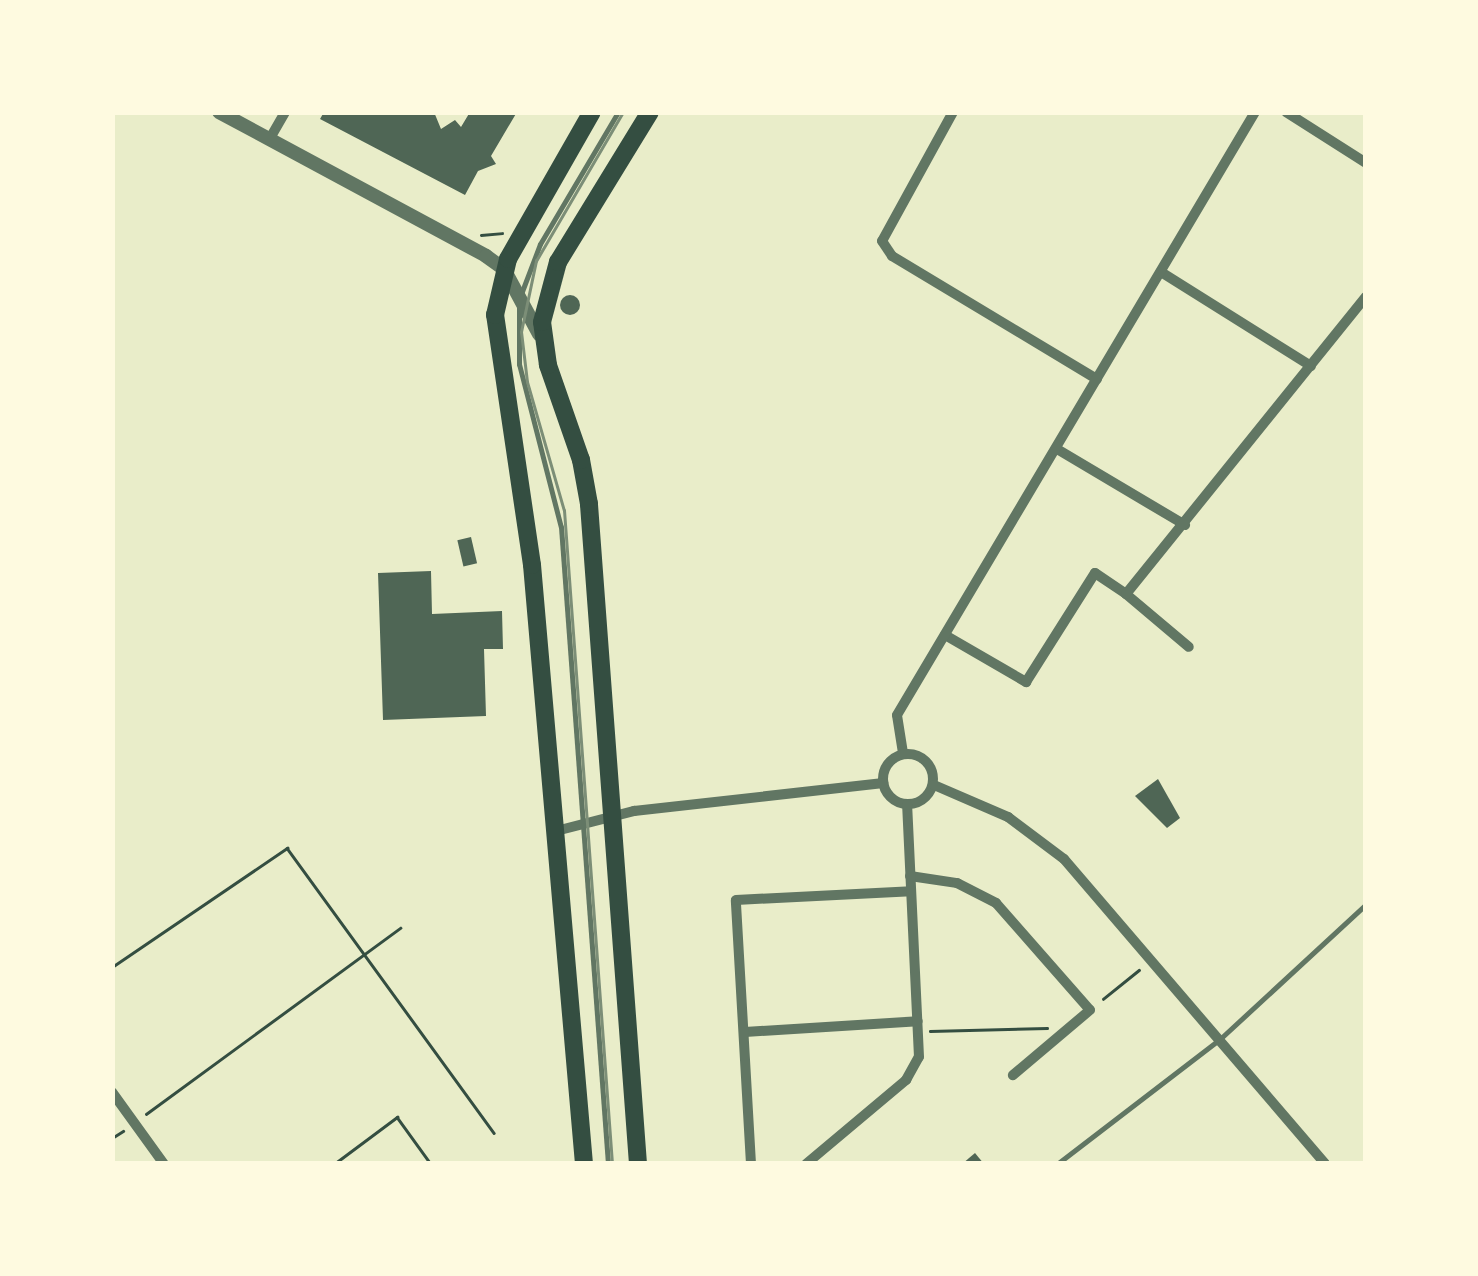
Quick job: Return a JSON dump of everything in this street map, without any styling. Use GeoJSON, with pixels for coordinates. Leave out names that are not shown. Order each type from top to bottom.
{"type":"FeatureCollection","features":[{"type":"Feature","properties":{"kind":"main road"},"geometry":{"type":"LineString","coordinates":[[584,1164],[520,454],[498,342],[504,270],[592,112]]}},
{"type":"Feature","properties":{"kind":"main road"},"geometry":{"type":"LineString","coordinates":[[638,1164],[615,818],[586,479],[544,348],[542,322],[553,272],[650,112]]}},
{"type":"Feature","properties":{"kind":"street"},"geometry":{"type":"LineString","coordinates":[[220,112],[504,270],[521,295],[544,348]]}},
{"type":"Feature","properties":{"kind":"street"},"geometry":{"type":"LineString","coordinates":[[269,140],[285,112]]}},
{"type":"Feature","properties":{"kind":"street"},"geometry":{"type":"LineString","coordinates":[[953,112],[882,241],[892,256],[1096,379]]}},
{"type":"Feature","properties":{"kind":"street"},"geometry":{"type":"LineString","coordinates":[[903,753],[897,715],[1256,112]]}},
{"type":"Feature","properties":{"kind":"street"},"geometry":{"type":"LineString","coordinates":[[1286,112],[1366,162]]}},
{"type":"Feature","properties":{"kind":"street"},"geometry":{"type":"LineString","coordinates":[[1161,272],[1311,366]]}},
{"type":"Feature","properties":{"kind":"street"},"geometry":{"type":"LineString","coordinates":[[1126,594],[1366,297]]}},
{"type":"Feature","properties":{"kind":"street"},"geometry":{"type":"LineString","coordinates":[[1058,449],[1185,525]]}},
{"type":"Feature","properties":{"kind":"street"},"geometry":{"type":"LineString","coordinates":[[945,635],[1026,682],[1095,574],[1126,594],[1189,647]]}},
{"type":"Feature","properties":{"kind":"street"},"geometry":{"type":"LineString","coordinates":[[903,753],[927,760],[934,785],[926,797],[906,804],[888,796],[883,783],[884,771],[903,753]]}},
{"type":"Feature","properties":{"kind":"street"},"geometry":{"type":"LineString","coordinates":[[556,831],[615,818],[883,783]]}},
{"type":"Feature","properties":{"kind":"street"},"geometry":{"type":"LineString","coordinates":[[934,785],[1008,817],[1064,860],[1221,1038],[1325,1164]]}},
{"type":"Feature","properties":{"kind":"street"},"geometry":{"type":"LineString","coordinates":[[806,1164],[915,1070],[918,1026],[906,804]]}},
{"type":"Feature","properties":{"kind":"street"},"geometry":{"type":"LineString","coordinates":[[910,876],[956,883],[996,903],[1090,1010],[1013,1076]]}},
{"type":"Feature","properties":{"kind":"street"},"geometry":{"type":"LineString","coordinates":[[751,1164],[736,900],[910,891]]}},
{"type":"Feature","properties":{"kind":"street"},"geometry":{"type":"LineString","coordinates":[[745,1032],[918,1026]]}},
{"type":"Feature","properties":{"kind":"street"},"geometry":{"type":"LineString","coordinates":[[112,1092],[164,1164]]}},
{"type":"Feature","properties":{"kind":"lane"},"geometry":{"type":"LineString","coordinates":[[608,1164],[561,527],[519,364],[521,295],[540,244],[618,112]]}},
{"type":"Feature","properties":{"kind":"lane"},"geometry":{"type":"LineString","coordinates":[[1057,1164],[1221,1038],[1366,904]]}},
{"type":"Feature","properties":{"kind":"path"},"geometry":{"type":"LineString","coordinates":[[112,967],[287,848],[494,1133]]}},
{"type":"Feature","properties":{"kind":"path"},"geometry":{"type":"LineString","coordinates":[[112,1138],[400,928]]}},
{"type":"Feature","properties":{"kind":"path"},"geometry":{"type":"LineString","coordinates":[[1090,1010],[1152,959]]}},
{"type":"Feature","properties":{"kind":"path"},"geometry":{"type":"LineString","coordinates":[[918,1026],[1070,1027]]}},
{"type":"Feature","properties":{"kind":"path"},"geometry":{"type":"LineString","coordinates":[[334,1164],[396,1117],[431,1164]]}},
{"type":"Feature","properties":{"kind":"building"},"geometry":{"type":"Polygon","coordinates":[[[324,112],[434,112],[441,129],[455,120],[461,127],[470,112],[517,112],[491,156],[496,164],[478,171],[465,195],[320,119],[324,112]]]}},
{"type":"Feature","properties":{"kind":"building"},"geometry":{"type":"Polygon","coordinates":[[[566,295],[574,295],[580,305],[574,315],[566,315],[560,309],[560,301],[566,295]]]}},
{"type":"Feature","properties":{"kind":"building"},"geometry":{"type":"Polygon","coordinates":[[[471,537],[477,563],[463,566],[457,540],[471,537]]]}},
{"type":"Feature","properties":{"kind":"building"},"geometry":{"type":"Polygon","coordinates":[[[431,571],[432,614],[502,611],[503,649],[484,649],[486,716],[383,720],[378,573],[431,571]]]}},
{"type":"Feature","properties":{"kind":"building"},"geometry":{"type":"Polygon","coordinates":[[[1158,779],[1180,818],[1167,828],[1135,796],[1158,779]]]}},
{"type":"Feature","properties":{"kind":"building"},"geometry":{"type":"Polygon","coordinates":[[[975,1153],[984,1164],[962,1164],[975,1153]]]}},
{"type":"Feature","properties":{"kind":"tram line"},"geometry":{"type":"LineString","coordinates":[[612,1164],[564,511],[527,382],[521,332],[536,261],[623,112]]}}]}
